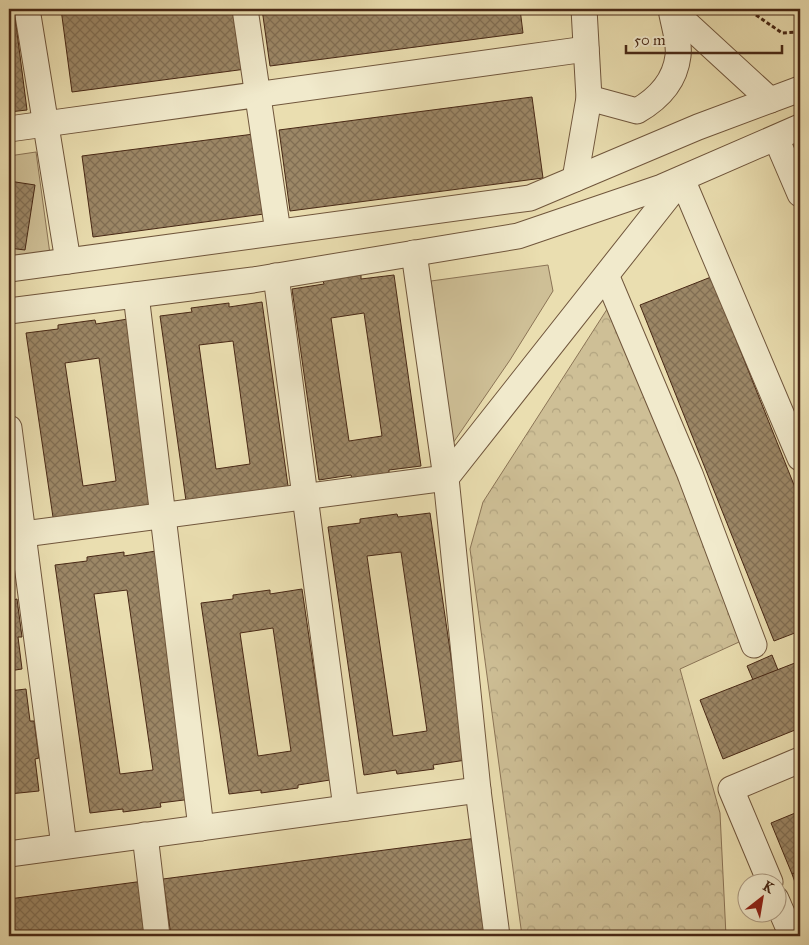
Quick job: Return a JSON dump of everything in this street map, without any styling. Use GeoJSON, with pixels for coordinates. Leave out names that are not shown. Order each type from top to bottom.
{"type":"FeatureCollection","features":[{"type":"Feature","properties":{"kind":"street"},"geometry":{"type":"LineString","coordinates":[[27,9],[68,261]]}},
{"type":"Feature","properties":{"kind":"street"},"geometry":{"type":"LineString","coordinates":[[244,9],[278,232]]}},
{"type":"Feature","properties":{"kind":"street"},"geometry":{"type":"LineString","coordinates":[[575,179],[589,98],[584,9]]}},
{"type":"Feature","properties":{"kind":"street"},"geometry":{"type":"LineString","coordinates":[[589,98],[637,111],[655,100],[667,85],[678,56],[671,9]]}},
{"type":"Feature","properties":{"kind":"street"},"geometry":{"type":"LineString","coordinates":[[671,9],[770,100]]}},
{"type":"Feature","properties":{"kind":"street"},"geometry":{"type":"LineString","coordinates":[[9,129],[586,49]]}},
{"type":"Feature","properties":{"kind":"street"},"geometry":{"type":"LineString","coordinates":[[9,269],[530,198],[698,127],[800,89]]}},
{"type":"Feature","properties":{"kind":"street"},"geometry":{"type":"LineString","coordinates":[[9,311],[276,276],[518,236],[682,179],[800,127]]}},
{"type":"Feature","properties":{"kind":"street"},"geometry":{"type":"LineString","coordinates":[[776,138],[800,194]]}},
{"type":"Feature","properties":{"kind":"street"},"geometry":{"type":"LineString","coordinates":[[16,535],[446,478],[682,179]]}},
{"type":"Feature","properties":{"kind":"street"},"geometry":{"type":"LineString","coordinates":[[682,179],[800,458]]}},
{"type":"Feature","properties":{"kind":"street"},"geometry":{"type":"LineString","coordinates":[[414,253],[446,478],[478,790],[497,936]]}},
{"type":"Feature","properties":{"kind":"street"},"geometry":{"type":"LineString","coordinates":[[276,276],[346,808]]}},
{"type":"Feature","properties":{"kind":"street"},"geometry":{"type":"LineString","coordinates":[[607,276],[690,474],[754,645]]}},
{"type":"Feature","properties":{"kind":"street"},"geometry":{"type":"LineString","coordinates":[[136,295],[201,828]]}},
{"type":"Feature","properties":{"kind":"street"},"geometry":{"type":"LineString","coordinates":[[9,428],[16,535],[64,846]]}},
{"type":"Feature","properties":{"kind":"street"},"geometry":{"type":"LineString","coordinates":[[766,872],[731,789],[800,760]]}},
{"type":"Feature","properties":{"kind":"street"},"geometry":{"type":"LineString","coordinates":[[9,854],[478,790]]}},
{"type":"Feature","properties":{"kind":"street"},"geometry":{"type":"LineString","coordinates":[[145,835],[157,936]]}},
{"type":"Feature","properties":{"kind":"street"},"geometry":{"type":"LineString","coordinates":[[786,922],[792,936]]}},
{"type":"Feature","properties":{"kind":"path"},"geometry":{"type":"LineString","coordinates":[[756,14],[782,33],[800,32]]}},
{"type":"Feature","properties":{"kind":"green space"},"geometry":{"type":"Polygon","coordinates":[[[36,152],[50,254],[9,259],[9,156],[36,152]]]}},
{"type":"Feature","properties":{"kind":"green space"},"geometry":{"type":"Polygon","coordinates":[[[548,265],[553,291],[510,360],[453,443],[431,281],[548,265]]]}},
{"type":"Feature","properties":{"kind":"green space"},"geometry":{"type":"Polygon","coordinates":[[[613,300],[750,637],[680,669],[720,813],[726,936],[522,936],[470,549],[483,502],[613,300]]]}},
{"type":"Feature","properties":{"kind":"building"},"geometry":{"type":"Polygon","coordinates":[[[9,9],[14,9],[27,110],[9,112],[9,9]]]}},
{"type":"Feature","properties":{"kind":"building"},"geometry":{"type":"Polygon","coordinates":[[[61,9],[238,9],[246,69],[72,92],[61,9]]]}},
{"type":"Feature","properties":{"kind":"building"},"geometry":{"type":"Polygon","coordinates":[[[262,9],[520,9],[523,33],[270,66],[262,9]]]}},
{"type":"Feature","properties":{"kind":"building"},"geometry":{"type":"Polygon","coordinates":[[[532,97],[543,178],[290,211],[279,130],[532,97]]]}},
{"type":"Feature","properties":{"kind":"building"},"geometry":{"type":"Polygon","coordinates":[[[254,134],[264,214],[93,237],[82,156],[254,134]]]}},
{"type":"Feature","properties":{"kind":"building"},"geometry":{"type":"Polygon","coordinates":[[[9,181],[35,185],[25,250],[9,248],[9,181]]]}},
{"type":"Feature","properties":{"kind":"building"},"geometry":{"type":"Polygon","coordinates":[[[361,275],[361,279],[394,275],[421,466],[389,470],[389,474],[352,479],[351,475],[319,480],[292,289],[324,284],[323,281],[361,275]],[[364,313],[331,318],[349,441],[382,436],[364,313]]]}},
{"type":"Feature","properties":{"kind":"building"},"geometry":{"type":"Polygon","coordinates":[[[711,277],[800,500],[800,631],[774,641],[640,305],[711,277]]]}},
{"type":"Feature","properties":{"kind":"building"},"geometry":{"type":"Polygon","coordinates":[[[262,302],[289,493],[187,508],[160,316],[192,312],[191,308],[229,303],[229,307],[262,302]],[[233,341],[199,345],[216,469],[250,464],[233,341]]]}},
{"type":"Feature","properties":{"kind":"building"},"geometry":{"type":"Polygon","coordinates":[[[128,319],[155,510],[54,524],[26,333],[58,329],[58,325],[95,320],[96,324],[128,319]],[[99,358],[65,363],[83,486],[116,481],[99,358]]]}},
{"type":"Feature","properties":{"kind":"building"},"geometry":{"type":"Polygon","coordinates":[[[430,513],[466,760],[433,765],[434,769],[397,774],[396,770],[364,775],[328,527],[360,523],[360,519],[397,514],[398,517],[430,513]],[[401,552],[367,556],[393,736],[427,731],[401,552]]]}},
{"type":"Feature","properties":{"kind":"building"},"geometry":{"type":"Polygon","coordinates":[[[156,551],[192,799],[160,803],[161,807],[123,812],[123,809],[90,813],[55,565],[87,561],[87,557],[124,552],[124,556],[156,551]],[[127,590],[94,594],[120,774],[153,770],[127,590]]]}},
{"type":"Feature","properties":{"kind":"building"},"geometry":{"type":"Polygon","coordinates":[[[9,567],[13,600],[17,599],[22,637],[18,637],[22,669],[9,671],[9,567]]]}},
{"type":"Feature","properties":{"kind":"building"},"geometry":{"type":"Polygon","coordinates":[[[302,589],[330,780],[298,785],[298,788],[261,793],[261,790],[229,794],[201,603],[233,599],[233,595],[270,590],[270,594],[302,589]],[[273,628],[240,633],[258,756],[291,751],[273,628]]]}},
{"type":"Feature","properties":{"kind":"building"},"geometry":{"type":"Polygon","coordinates":[[[772,655],[778,670],[753,680],[747,666],[772,655]]]}},
{"type":"Feature","properties":{"kind":"building"},"geometry":{"type":"Polygon","coordinates":[[[800,661],[800,728],[723,759],[700,700],[800,661]]]}},
{"type":"Feature","properties":{"kind":"building"},"geometry":{"type":"Polygon","coordinates":[[[26,689],[30,721],[34,721],[39,758],[35,759],[39,791],[9,794],[9,691],[26,689]]]}},
{"type":"Feature","properties":{"kind":"building"},"geometry":{"type":"Polygon","coordinates":[[[800,811],[800,871],[792,874],[771,823],[800,811]]]}},
{"type":"Feature","properties":{"kind":"building"},"geometry":{"type":"Polygon","coordinates":[[[477,838],[490,932],[458,936],[171,936],[163,879],[477,838]]]}},
{"type":"Feature","properties":{"kind":"building"},"geometry":{"type":"Polygon","coordinates":[[[800,871],[800,896],[792,874],[800,871]]]}},
{"type":"Feature","properties":{"kind":"building"},"geometry":{"type":"Polygon","coordinates":[[[144,881],[151,936],[9,936],[9,899],[144,881]]]}}]}
